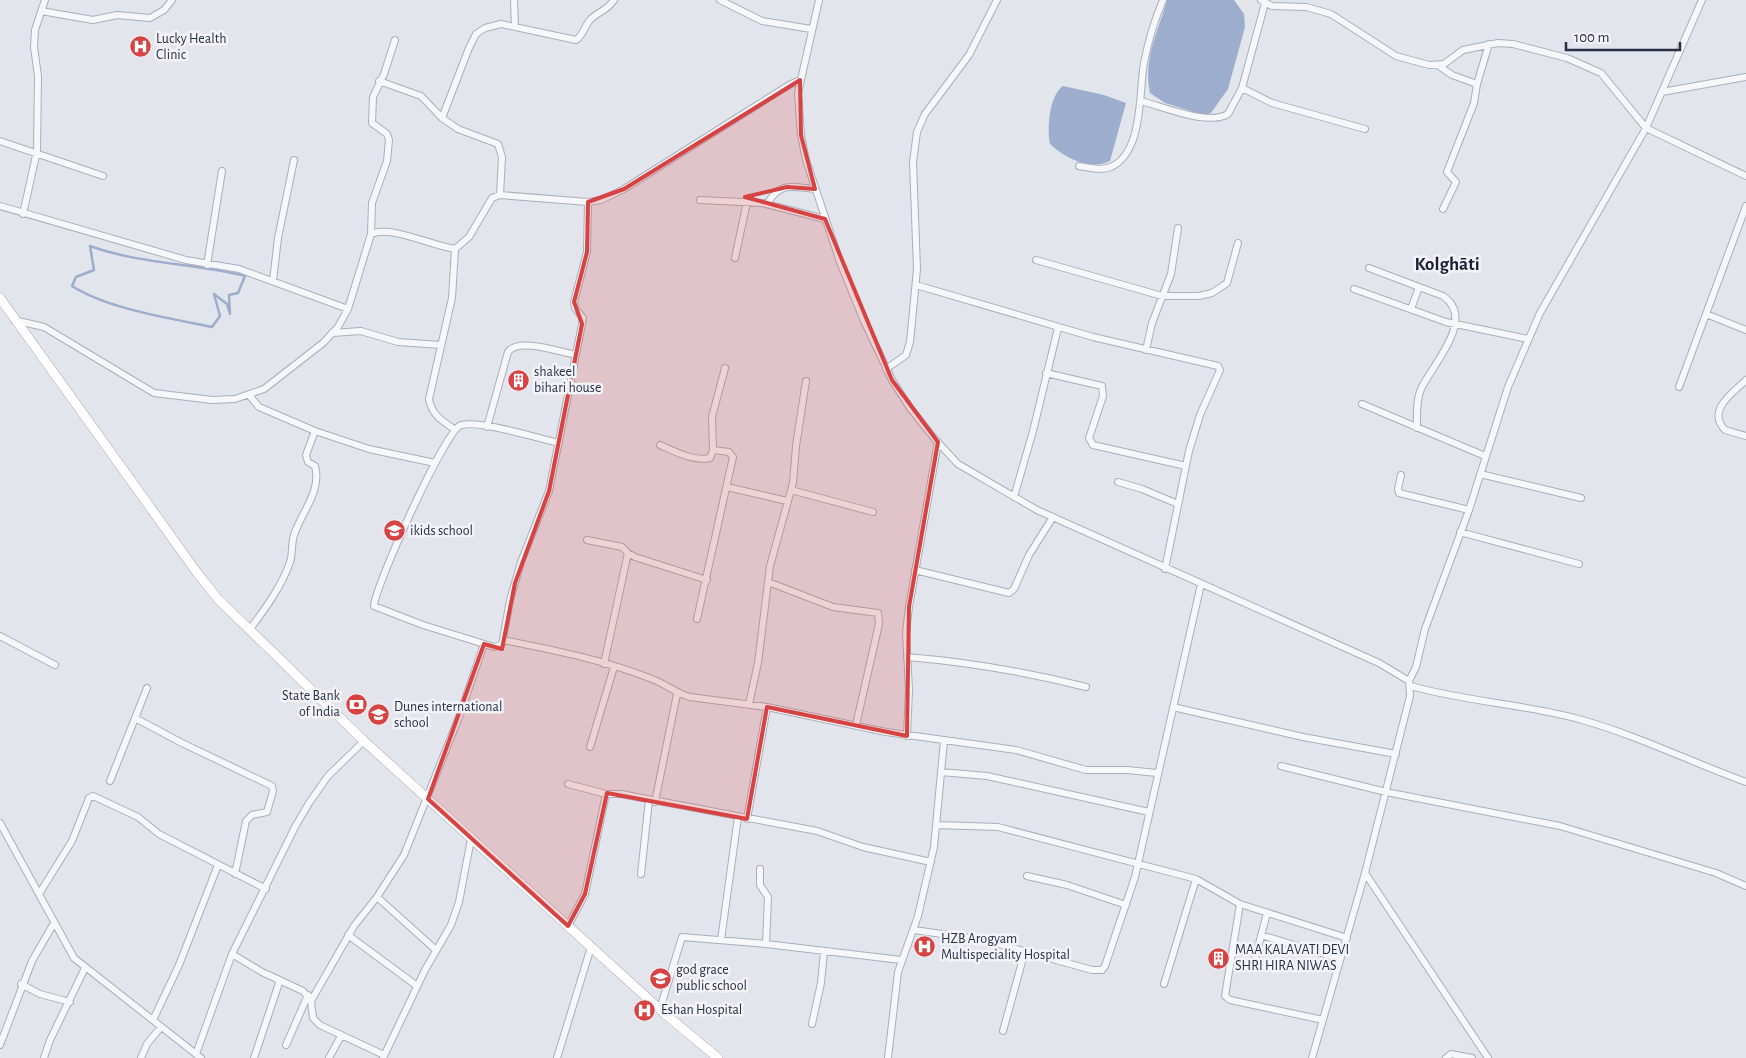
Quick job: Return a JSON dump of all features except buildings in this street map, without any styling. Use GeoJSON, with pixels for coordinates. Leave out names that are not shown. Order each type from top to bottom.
{"type":"FeatureCollection","features":[{"type":"Feature","properties":{"kind":"main road"},"geometry":{"type":"LineString","coordinates":[[0,298],[13,319],[218,599],[364,741],[428,800],[660,1009],[718,1058]]}},
{"type":"Feature","properties":{"kind":"street"},"geometry":{"type":"LineString","coordinates":[[23,214],[36,155],[38,76],[34,47],[45,0]]}},
{"type":"Feature","properties":{"kind":"street"},"geometry":{"type":"LineString","coordinates":[[41,11],[93,20],[117,15],[150,18],[164,10],[172,0]]}},
{"type":"Feature","properties":{"kind":"street"},"geometry":{"type":"LineString","coordinates":[[514,0],[515,27]]}},
{"type":"Feature","properties":{"kind":"street"},"geometry":{"type":"LineString","coordinates":[[442,118],[476,34],[490,25],[501,24],[576,40],[580,38],[592,18],[609,8],[614,0]]}},
{"type":"Feature","properties":{"kind":"street"},"geometry":{"type":"LineString","coordinates":[[720,0],[762,21],[811,29]]}},
{"type":"Feature","properties":{"kind":"street"},"geometry":{"type":"LineString","coordinates":[[819,0],[800,80],[798,104],[801,135],[816,189],[847,279],[886,368],[910,408],[958,464],[1014,497],[1053,517],[1379,663],[1410,683],[1453,696],[1580,719],[1680,754],[1746,782]]}},
{"type":"Feature","properties":{"kind":"street"},"geometry":{"type":"LineString","coordinates":[[886,368],[902,358],[909,349],[916,285],[913,162],[917,132],[925,114],[969,55],[997,0]]}},
{"type":"Feature","properties":{"kind":"street"},"geometry":{"type":"LineString","coordinates":[[1079,166],[1108,168],[1121,161],[1130,148],[1141,101],[1144,62],[1163,0]]}},
{"type":"Feature","properties":{"kind":"street"},"geometry":{"type":"LineString","coordinates":[[1312,1058],[1365,873],[1396,754],[1410,683],[1416,668],[1425,629],[1469,510],[1508,386],[1540,313],[1646,128],[1702,0]]}},
{"type":"Feature","properties":{"kind":"street"},"geometry":{"type":"LineString","coordinates":[[1141,101],[1214,120],[1228,114],[1242,88],[1263,2],[1272,6],[1317,8],[1331,14],[1396,56],[1439,66],[1452,75],[1476,84]]}},
{"type":"Feature","properties":{"kind":"street"},"geometry":{"type":"LineString","coordinates":[[13,319],[44,327],[154,393],[212,400],[249,395],[264,389],[323,343],[348,309],[371,234],[372,203],[387,161],[389,140],[387,134],[374,126],[371,120],[373,97],[387,67],[395,40]]}},
{"type":"Feature","properties":{"kind":"street"},"geometry":{"type":"LineString","coordinates":[[1439,66],[1463,50],[1489,44],[1513,44],[1568,58],[1591,67],[1607,79],[1646,128],[1746,176]]}},
{"type":"Feature","properties":{"kind":"street"},"geometry":{"type":"LineString","coordinates":[[1443,209],[1456,182],[1448,172],[1448,166],[1467,123],[1476,84],[1489,44]]}},
{"type":"Feature","properties":{"kind":"street"},"geometry":{"type":"LineString","coordinates":[[1662,92],[1746,77]]}},
{"type":"Feature","properties":{"kind":"street"},"geometry":{"type":"LineString","coordinates":[[454,429],[436,417],[431,408],[430,399],[452,298],[455,249],[469,237],[492,198],[500,195],[588,202],[601,200],[624,189],[789,84],[800,80]]}},
{"type":"Feature","properties":{"kind":"street"},"geometry":{"type":"LineString","coordinates":[[380,81],[421,96],[442,118],[458,129],[498,144],[502,157],[500,195]]}},
{"type":"Feature","properties":{"kind":"street"},"geometry":{"type":"LineString","coordinates":[[1242,88],[1272,103],[1366,129]]}},
{"type":"Feature","properties":{"kind":"street"},"geometry":{"type":"LineString","coordinates":[[0,142],[103,176]]}},
{"type":"Feature","properties":{"kind":"street"},"geometry":{"type":"LineString","coordinates":[[274,281],[278,238],[294,160]]}},
{"type":"Feature","properties":{"kind":"street"},"geometry":{"type":"LineString","coordinates":[[207,265],[222,171]]}},
{"type":"Feature","properties":{"kind":"street"},"geometry":{"type":"LineString","coordinates":[[767,204],[779,189],[787,186],[816,189]]}},
{"type":"Feature","properties":{"kind":"street"},"geometry":{"type":"LineString","coordinates":[[700,200],[767,204],[825,219]]}},
{"type":"Feature","properties":{"kind":"street"},"geometry":{"type":"LineString","coordinates":[[558,443],[487,427],[461,425],[454,429],[411,512],[374,606],[484,644],[498,647],[503,640],[510,600],[521,562],[548,491],[558,443],[576,355],[583,318],[575,308],[574,302],[586,258],[588,202]]}},
{"type":"Feature","properties":{"kind":"street"},"geometry":{"type":"LineString","coordinates":[[735,258],[747,202]]}},
{"type":"Feature","properties":{"kind":"street"},"geometry":{"type":"LineString","coordinates":[[0,206],[186,260],[207,265],[239,268],[348,309]]}},
{"type":"Feature","properties":{"kind":"street"},"geometry":{"type":"LineString","coordinates":[[1679,387],[1746,206]]}},
{"type":"Feature","properties":{"kind":"street"},"geometry":{"type":"LineString","coordinates":[[1146,350],[1152,323],[1170,274],[1178,228]]}},
{"type":"Feature","properties":{"kind":"street"},"geometry":{"type":"LineString","coordinates":[[371,234],[377,231],[390,232],[455,249]]}},
{"type":"Feature","properties":{"kind":"street"},"geometry":{"type":"LineString","coordinates":[[1036,260],[1162,296],[1199,296],[1212,293],[1221,288],[1230,276],[1238,243]]}},
{"type":"Feature","properties":{"kind":"street"},"geometry":{"type":"LineString","coordinates":[[1368,268],[1449,300],[1455,310],[1456,325],[1449,343],[1420,390],[1417,428]]}},
{"type":"Feature","properties":{"kind":"street"},"geometry":{"type":"LineString","coordinates":[[916,285],[1058,328],[1146,350],[1214,364],[1220,370],[1200,415],[1186,466],[1165,568]]}},
{"type":"Feature","properties":{"kind":"street"},"geometry":{"type":"LineString","coordinates":[[1411,310],[1419,287]]}},
{"type":"Feature","properties":{"kind":"street"},"geometry":{"type":"LineString","coordinates":[[1354,289],[1456,325],[1528,339]]}},
{"type":"Feature","properties":{"kind":"street"},"geometry":{"type":"LineString","coordinates":[[1706,314],[1746,330]]}},
{"type":"Feature","properties":{"kind":"street"},"geometry":{"type":"LineString","coordinates":[[1014,497],[1033,432],[1058,328]]}},
{"type":"Feature","properties":{"kind":"street"},"geometry":{"type":"LineString","coordinates":[[332,333],[361,332],[398,342],[441,345]]}},
{"type":"Feature","properties":{"kind":"street"},"geometry":{"type":"LineString","coordinates":[[487,427],[508,352],[511,348],[518,345],[533,346],[576,355]]}},
{"type":"Feature","properties":{"kind":"street"},"geometry":{"type":"LineString","coordinates":[[660,445],[679,453],[705,459],[710,458],[713,450],[712,416],[725,368]]}},
{"type":"Feature","properties":{"kind":"street"},"geometry":{"type":"LineString","coordinates":[[1046,373],[1102,386],[1103,396],[1089,438],[1093,445],[1186,466]]}},
{"type":"Feature","properties":{"kind":"street"},"geometry":{"type":"LineString","coordinates":[[1746,380],[1725,399],[1720,410],[1719,419],[1725,430],[1746,436]]}},
{"type":"Feature","properties":{"kind":"street"},"geometry":{"type":"LineString","coordinates":[[749,704],[758,662],[768,582],[786,501],[791,490],[806,381]]}},
{"type":"Feature","properties":{"kind":"street"},"geometry":{"type":"LineString","coordinates":[[249,395],[259,407],[315,431],[369,449],[435,463]]}},
{"type":"Feature","properties":{"kind":"street"},"geometry":{"type":"LineString","coordinates":[[1362,404],[1486,456]]}},
{"type":"Feature","properties":{"kind":"street"},"geometry":{"type":"LineString","coordinates":[[250,629],[272,598],[290,564],[294,535],[313,493],[316,469],[306,456],[315,431]]}},
{"type":"Feature","properties":{"kind":"street"},"geometry":{"type":"LineString","coordinates":[[907,736],[909,690],[906,632],[938,442]]}},
{"type":"Feature","properties":{"kind":"street"},"geometry":{"type":"LineString","coordinates":[[697,619],[727,487],[732,455],[713,450]]}},
{"type":"Feature","properties":{"kind":"street"},"geometry":{"type":"LineString","coordinates":[[1480,474],[1581,498]]}},
{"type":"Feature","properties":{"kind":"street"},"geometry":{"type":"LineString","coordinates":[[1401,475],[1399,493],[1469,510]]}},
{"type":"Feature","properties":{"kind":"street"},"geometry":{"type":"LineString","coordinates":[[1118,482],[1142,489],[1178,504]]}},
{"type":"Feature","properties":{"kind":"street"},"geometry":{"type":"LineString","coordinates":[[727,487],[786,501]]}},
{"type":"Feature","properties":{"kind":"street"},"geometry":{"type":"LineString","coordinates":[[791,490],[873,512]]}},
{"type":"Feature","properties":{"kind":"street"},"geometry":{"type":"LineString","coordinates":[[915,570],[1009,593],[1014,589],[1029,555],[1053,517]]}},
{"type":"Feature","properties":{"kind":"street"},"geometry":{"type":"LineString","coordinates":[[1460,532],[1579,564]]}},
{"type":"Feature","properties":{"kind":"street"},"geometry":{"type":"LineString","coordinates":[[587,540],[622,547],[628,554],[707,580]]}},
{"type":"Feature","properties":{"kind":"street"},"geometry":{"type":"LineString","coordinates":[[604,664],[628,554]]}},
{"type":"Feature","properties":{"kind":"street"},"geometry":{"type":"LineString","coordinates":[[768,582],[834,607],[878,613],[879,624],[856,725]]}},
{"type":"Feature","properties":{"kind":"street"},"geometry":{"type":"LineString","coordinates":[[914,930],[984,940],[1092,970],[1102,970],[1126,905],[1138,865],[1157,773],[1201,584]]}},
{"type":"Feature","properties":{"kind":"street"},"geometry":{"type":"LineString","coordinates":[[0,636],[55,666]]}},
{"type":"Feature","properties":{"kind":"street"},"geometry":{"type":"LineString","coordinates":[[503,640],[614,667],[652,679],[677,694],[767,707],[907,736],[1034,754],[1086,770],[1127,770],[1157,773]]}},
{"type":"Feature","properties":{"kind":"street"},"geometry":{"type":"LineString","coordinates":[[286,1045],[309,998],[348,935],[400,863],[428,800],[484,644]]}},
{"type":"Feature","properties":{"kind":"street"},"geometry":{"type":"LineString","coordinates":[[907,657],[943,660],[1031,673],[1086,687]]}},
{"type":"Feature","properties":{"kind":"street"},"geometry":{"type":"LineString","coordinates":[[590,747],[614,667]]}},
{"type":"Feature","properties":{"kind":"street"},"geometry":{"type":"LineString","coordinates":[[110,781],[147,688]]}},
{"type":"Feature","properties":{"kind":"street"},"geometry":{"type":"LineString","coordinates":[[641,874],[652,801],[677,694]]}},
{"type":"Feature","properties":{"kind":"street"},"geometry":{"type":"LineString","coordinates":[[747,819],[767,707]]}},
{"type":"Feature","properties":{"kind":"street"},"geometry":{"type":"LineString","coordinates":[[1173,707],[1303,737],[1396,754]]}},
{"type":"Feature","properties":{"kind":"street"},"geometry":{"type":"LineString","coordinates":[[135,718],[272,786],[273,791],[267,812],[252,815],[246,821],[235,874]]}},
{"type":"Feature","properties":{"kind":"street"},"geometry":{"type":"LineString","coordinates":[[0,823],[68,949],[85,968],[198,1056],[232,954],[309,803],[328,776],[364,741]]}},
{"type":"Feature","properties":{"kind":"street"},"geometry":{"type":"LineString","coordinates":[[888,1058],[895,985],[901,960],[914,930],[931,862],[937,824],[944,741]]}},
{"type":"Feature","properties":{"kind":"street"},"geometry":{"type":"LineString","coordinates":[[1280,766],[1386,792],[1560,826],[1716,873],[1746,886]]}},
{"type":"Feature","properties":{"kind":"street"},"geometry":{"type":"LineString","coordinates":[[941,772],[987,776],[1149,812]]}},
{"type":"Feature","properties":{"kind":"street"},"geometry":{"type":"LineString","coordinates":[[568,784],[606,794],[616,793],[817,831],[863,847],[895,852],[931,862]]}},
{"type":"Feature","properties":{"kind":"street"},"geometry":{"type":"LineString","coordinates":[[568,926],[585,894],[606,794]]}},
{"type":"Feature","properties":{"kind":"street"},"geometry":{"type":"LineString","coordinates":[[39,894],[72,841],[89,798],[93,796],[138,817],[159,834],[266,889]]}},
{"type":"Feature","properties":{"kind":"street"},"geometry":{"type":"LineString","coordinates":[[721,940],[738,817]]}},
{"type":"Feature","properties":{"kind":"street"},"geometry":{"type":"LineString","coordinates":[[937,824],[998,828],[1196,880],[1240,904],[1347,938]]}},
{"type":"Feature","properties":{"kind":"street"},"geometry":{"type":"LineString","coordinates":[[232,954],[309,998],[313,1018],[325,1028],[383,1056],[436,950],[447,935],[459,902],[471,839]]}},
{"type":"Feature","properties":{"kind":"street"},"geometry":{"type":"LineString","coordinates":[[153,1020],[179,965],[218,865]]}},
{"type":"Feature","properties":{"kind":"street"},"geometry":{"type":"LineString","coordinates":[[760,869],[760,885],[768,897],[766,944]]}},
{"type":"Feature","properties":{"kind":"street"},"geometry":{"type":"LineString","coordinates":[[1365,873],[1488,1058]]}},
{"type":"Feature","properties":{"kind":"street"},"geometry":{"type":"LineString","coordinates":[[1027,876],[1067,885],[1126,905]]}},
{"type":"Feature","properties":{"kind":"street"},"geometry":{"type":"LineString","coordinates":[[1164,984],[1196,880]]}},
{"type":"Feature","properties":{"kind":"street"},"geometry":{"type":"LineString","coordinates":[[377,897],[436,950]]}},
{"type":"Feature","properties":{"kind":"street"},"geometry":{"type":"LineString","coordinates":[[1240,904],[1225,996],[1230,1000],[1323,1020]]}},
{"type":"Feature","properties":{"kind":"street"},"geometry":{"type":"LineString","coordinates":[[1254,963],[1268,913]]}},
{"type":"Feature","properties":{"kind":"street"},"geometry":{"type":"LineString","coordinates":[[0,1045],[21,984],[54,923]]}},
{"type":"Feature","properties":{"kind":"street"},"geometry":{"type":"LineString","coordinates":[[348,935],[417,986]]}},
{"type":"Feature","properties":{"kind":"street"},"geometry":{"type":"LineString","coordinates":[[1261,935],[1340,960]]}},
{"type":"Feature","properties":{"kind":"street"},"geometry":{"type":"LineString","coordinates":[[660,1009],[682,937],[766,944],[901,960]]}},
{"type":"Feature","properties":{"kind":"street"},"geometry":{"type":"LineString","coordinates":[[557,1058],[591,947]]}},
{"type":"Feature","properties":{"kind":"street"},"geometry":{"type":"LineString","coordinates":[[812,1024],[821,982],[824,951]]}},
{"type":"Feature","properties":{"kind":"street"},"geometry":{"type":"LineString","coordinates":[[1002,1031],[1025,951]]}},
{"type":"Feature","properties":{"kind":"street"},"geometry":{"type":"LineString","coordinates":[[44,1058],[50,1040],[85,968]]}},
{"type":"Feature","properties":{"kind":"street"},"geometry":{"type":"LineString","coordinates":[[254,1058],[280,980]]}},
{"type":"Feature","properties":{"kind":"street"},"geometry":{"type":"LineString","coordinates":[[21,984],[40,994],[70,1002]]}},
{"type":"Feature","properties":{"kind":"street"},"geometry":{"type":"LineString","coordinates":[[141,1058],[147,1044],[161,1026]]}},
{"type":"Feature","properties":{"kind":"street"},"geometry":{"type":"LineString","coordinates":[[329,1058],[341,1036]]}},
{"type":"Feature","properties":{"kind":"street"},"geometry":{"type":"LineString","coordinates":[[1446,1058],[1451,1054],[1472,1058]]}},
{"type":"Feature","properties":{"kind":"highlighted area"},"geometry":{"type":"Polygon","coordinates":[[[800,80],[801,135],[815,189],[787,187],[745,197],[825,219],[892,380],[938,442],[909,607],[907,736],[767,707],[747,819],[607,793],[585,894],[568,926],[428,799],[484,644],[502,649],[515,583],[549,491],[582,324],[574,302],[587,252],[588,202],[624,189],[800,80]]]}},
{"type":"Feature","properties":{"kind":"water"},"geometry":{"type":"Polygon","coordinates":[[[1167,0],[1234,0],[1244,14],[1245,27],[1228,89],[1211,113],[1204,115],[1165,103],[1150,93],[1148,68],[1152,45],[1167,0]]]}},
{"type":"Feature","properties":{"kind":"water"},"geometry":{"type":"Polygon","coordinates":[[[1063,86],[1104,95],[1126,103],[1110,161],[1094,165],[1078,162],[1050,144],[1050,113],[1055,97],[1063,86]]]}},
{"type":"Feature","properties":{"kind":"waterway"},"geometry":{"type":"LineString","coordinates":[[90,246],[147,260],[206,268],[245,276],[238,293],[229,295],[230,314],[227,304],[214,294],[220,316],[212,327],[121,307],[103,301],[72,286],[76,277],[94,270],[90,246]]}},
{"type":"Feature","properties":{"kind":"place","name":"Lucky Health Clinic"},"geometry":{"type":"Point","coordinates":[140,47]}},
{"type":"Feature","properties":{"kind":"place","name":"shakeel bihari house"},"geometry":{"type":"Point","coordinates":[518,380]}},
{"type":"Feature","properties":{"kind":"place","name":"ikids school"},"geometry":{"type":"Point","coordinates":[394,531]}},
{"type":"Feature","properties":{"kind":"place","name":"State Bank of India"},"geometry":{"type":"Point","coordinates":[356,704]}},
{"type":"Feature","properties":{"kind":"place","name":"Dunes international school"},"geometry":{"type":"Point","coordinates":[378,715]}},
{"type":"Feature","properties":{"kind":"place","name":"HZB Arogyam Multispeciality Hospital"},"geometry":{"type":"Point","coordinates":[925,947]}},
{"type":"Feature","properties":{"kind":"place","name":"MAA KALAVATI DEVI SHRI HIRA NIWAS"},"geometry":{"type":"Point","coordinates":[1219,958]}},
{"type":"Feature","properties":{"kind":"place","name":"god grace public school"},"geometry":{"type":"Point","coordinates":[660,978]}},
{"type":"Feature","properties":{"kind":"place","name":"Eshan Hospital"},"geometry":{"type":"Point","coordinates":[645,1010]}},
{"type":"Feature","properties":{"kind":"district","name":"Kolghāti"},"geometry":{"type":"Point","coordinates":[1447,264]}}]}
